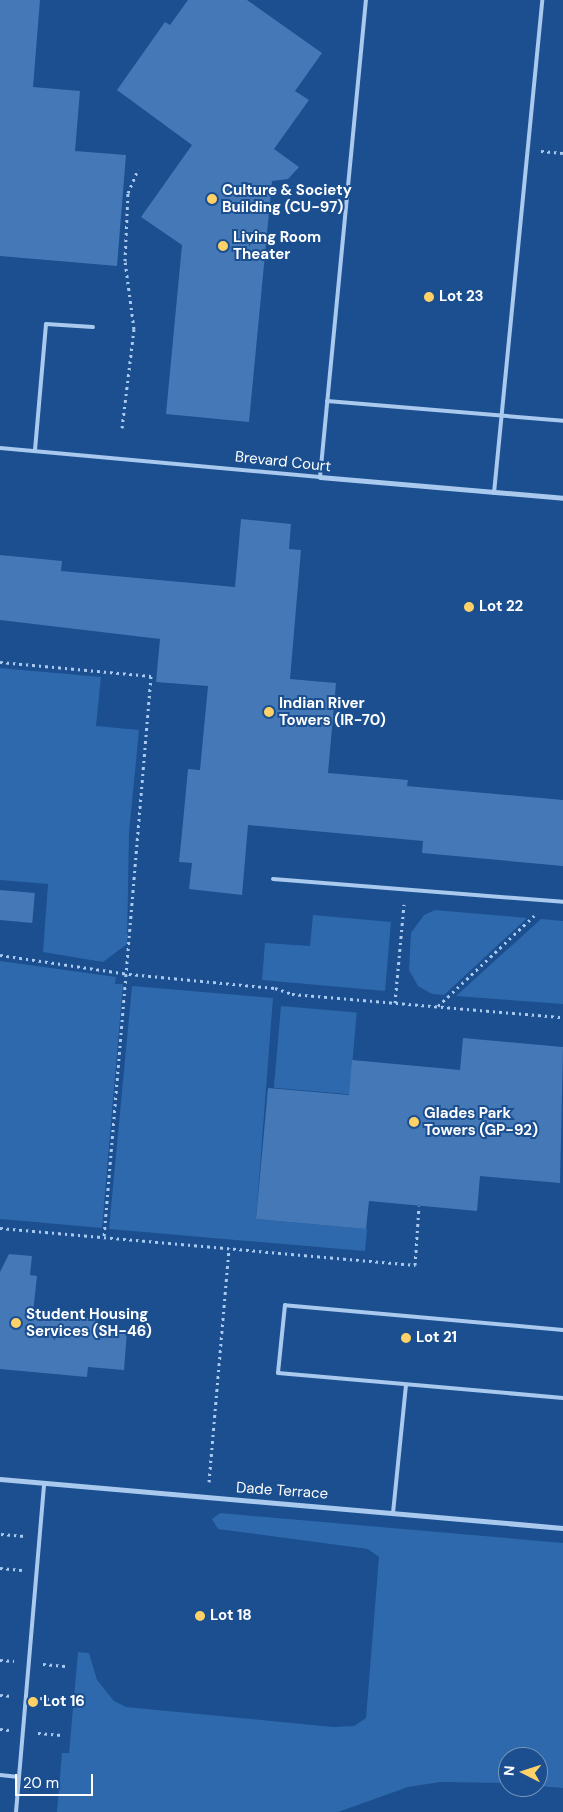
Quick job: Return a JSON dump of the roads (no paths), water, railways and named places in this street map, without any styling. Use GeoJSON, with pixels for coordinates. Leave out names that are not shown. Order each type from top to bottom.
{"type":"FeatureCollection","features":[{"type":"Feature","properties":{"kind":"street","name":"Brevard Court"},"geometry":{"type":"LineString","coordinates":[[320,478],[563,498]]}},
{"type":"Feature","properties":{"kind":"street","name":"Dade Terrace"},"geometry":{"type":"LineString","coordinates":[[0,1479],[563,1528]]}},
{"type":"Feature","properties":{"kind":"lane"},"geometry":{"type":"LineString","coordinates":[[320,478],[366,0]]}},
{"type":"Feature","properties":{"kind":"lane"},"geometry":{"type":"LineString","coordinates":[[494,493],[542,0]]}},
{"type":"Feature","properties":{"kind":"lane"},"geometry":{"type":"LineString","coordinates":[[35,450],[46,324],[93,327]]}},
{"type":"Feature","properties":{"kind":"lane"},"geometry":{"type":"LineString","coordinates":[[327,401],[563,422]]}},
{"type":"Feature","properties":{"kind":"lane","name":"Brevard Court"},"geometry":{"type":"LineString","coordinates":[[0,448],[320,478]]}},
{"type":"Feature","properties":{"kind":"lane"},"geometry":{"type":"LineString","coordinates":[[273,879],[563,902]]}},
{"type":"Feature","properties":{"kind":"lane"},"geometry":{"type":"LineString","coordinates":[[563,1330],[285,1305],[278,1373],[406,1386],[563,1398]]}},
{"type":"Feature","properties":{"kind":"lane"},"geometry":{"type":"LineString","coordinates":[[393,1513],[406,1386]]}},
{"type":"Feature","properties":{"kind":"lane"},"geometry":{"type":"LineString","coordinates":[[16,1812],[44,1483]]}},
{"type":"Feature","properties":{"kind":"lane"},"geometry":{"type":"LineString","coordinates":[[0,1775],[20,1777]]}},
{"type":"Feature","properties":{"kind":"place","name":"Culture & Society Building (CU-97)"},"geometry":{"type":"Point","coordinates":[212,199]}},
{"type":"Feature","properties":{"kind":"place","name":"Living Room Theater"},"geometry":{"type":"Point","coordinates":[223,246]}},
{"type":"Feature","properties":{"kind":"place","name":"Lot 23"},"geometry":{"type":"Point","coordinates":[429,297]}},
{"type":"Feature","properties":{"kind":"place","name":"Lot 22"},"geometry":{"type":"Point","coordinates":[469,607]}},
{"type":"Feature","properties":{"kind":"place","name":"Indian River Towers (IR-70)"},"geometry":{"type":"Point","coordinates":[269,712]}},
{"type":"Feature","properties":{"kind":"place","name":"Glades Park Towers (GP-92)"},"geometry":{"type":"Point","coordinates":[414,1122]}},
{"type":"Feature","properties":{"kind":"place","name":"Student Housing Services (SH-46)"},"geometry":{"type":"Point","coordinates":[16,1323]}},
{"type":"Feature","properties":{"kind":"place","name":"Lot 21"},"geometry":{"type":"Point","coordinates":[406,1338]}},
{"type":"Feature","properties":{"kind":"place","name":"Lot 18"},"geometry":{"type":"Point","coordinates":[200,1616]}},
{"type":"Feature","properties":{"kind":"place","name":"Lot 16"},"geometry":{"type":"Point","coordinates":[33,1702]}}]}
